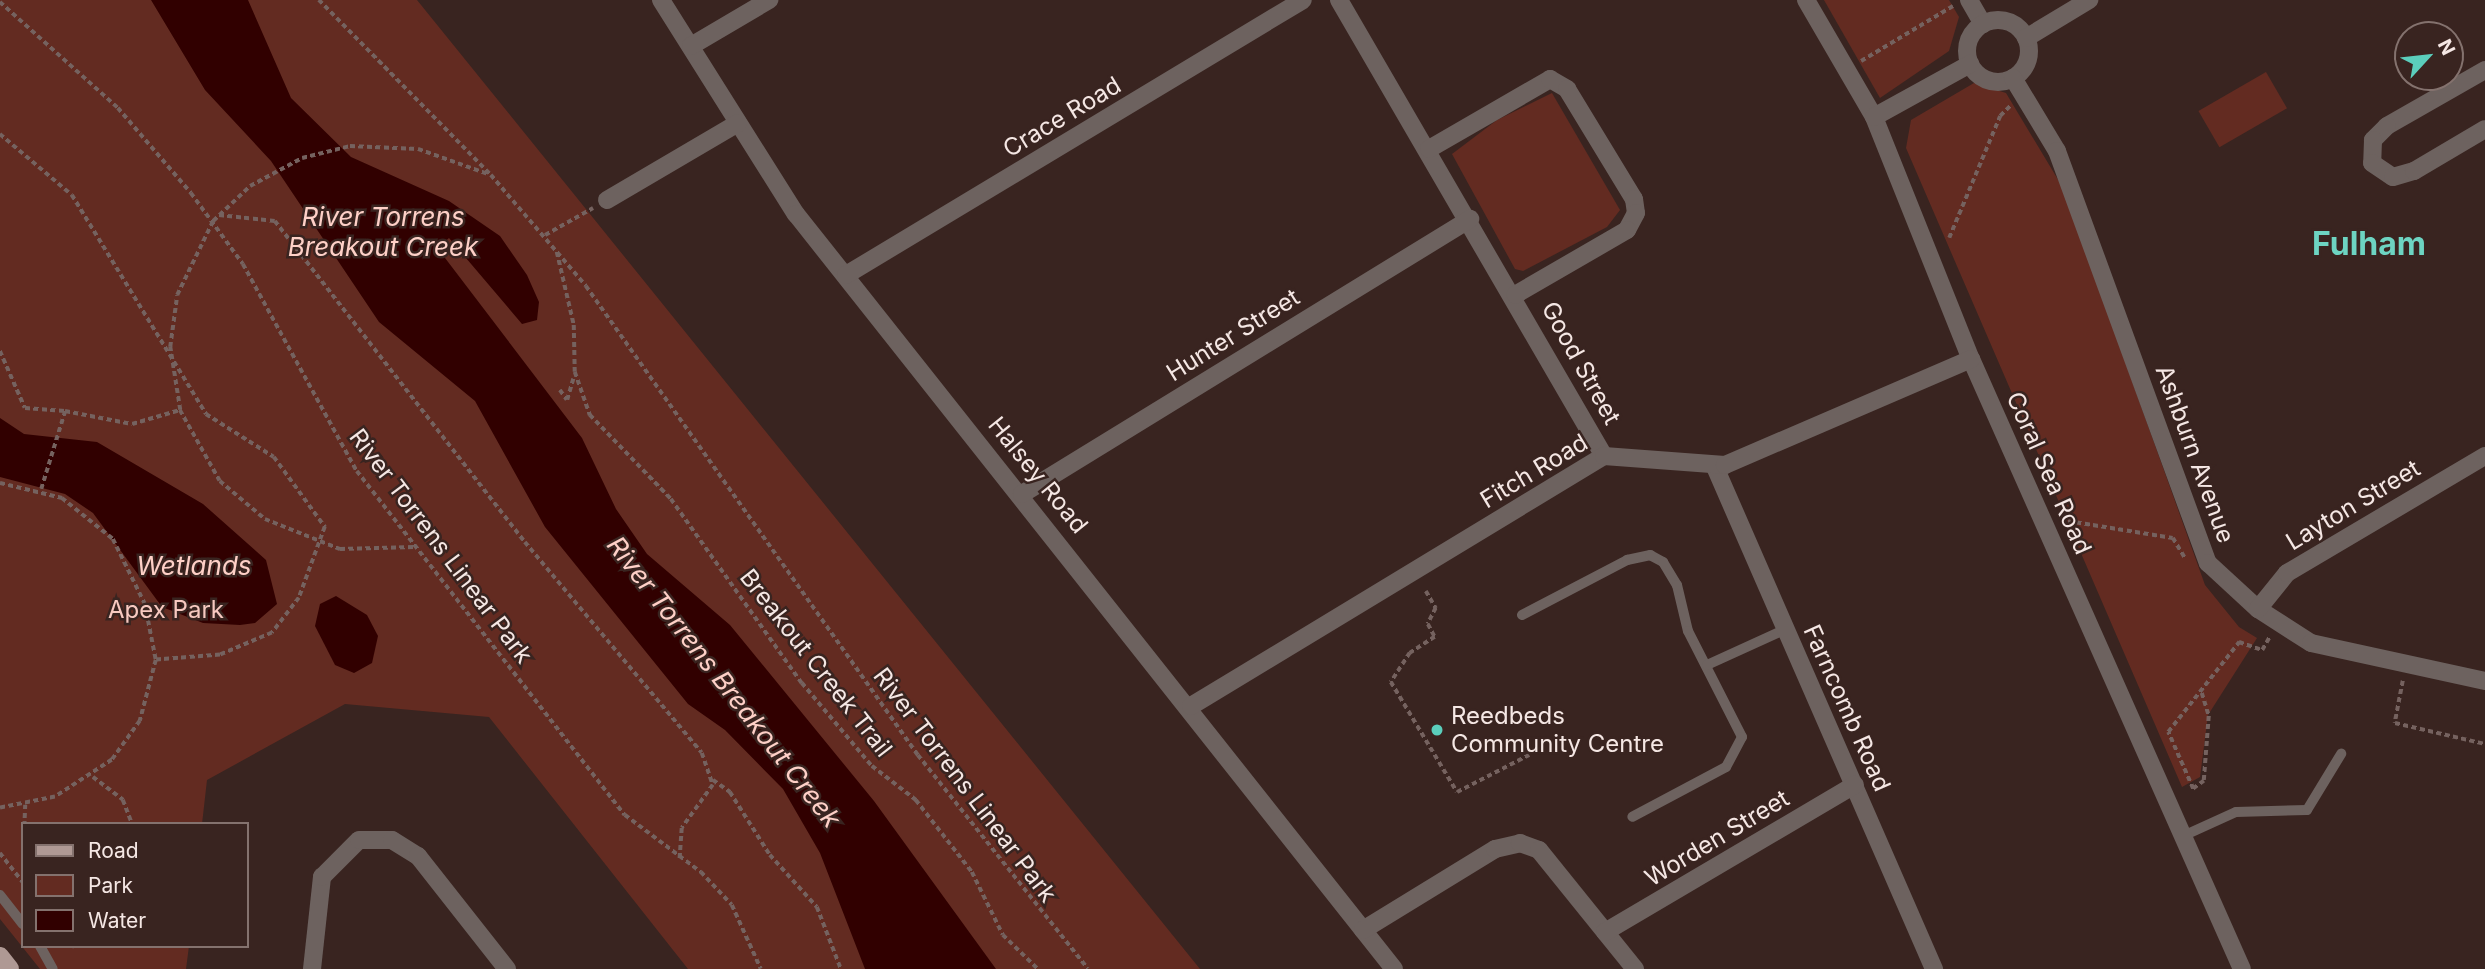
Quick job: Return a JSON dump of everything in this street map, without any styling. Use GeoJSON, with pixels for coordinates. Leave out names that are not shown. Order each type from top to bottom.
{"type":"FeatureCollection","features":[{"type":"Feature","properties":{"kind":"main road"},"geometry":{"type":"LineString","coordinates":[[0,956],[10,969]]}},
{"type":"Feature","properties":{"kind":"street","name":"Halsey Road"},"geometry":{"type":"LineString","coordinates":[[661,0],[738,123],[846,275],[1191,706],[1394,969]]}},
{"type":"Feature","properties":{"kind":"street"},"geometry":{"type":"LineString","coordinates":[[691,46],[769,0]]}},
{"type":"Feature","properties":{"kind":"street","name":"Crace Road"},"geometry":{"type":"LineString","coordinates":[[846,275],[1303,0]]}},
{"type":"Feature","properties":{"kind":"street","name":"Good Street"},"geometry":{"type":"LineString","coordinates":[[1339,0],[1515,295],[1604,456]]}},
{"type":"Feature","properties":{"kind":"street","name":"Coral Sea Road"},"geometry":{"type":"LineString","coordinates":[[1806,0],[1874,117],[1971,359],[2242,969]]}},
{"type":"Feature","properties":{"kind":"street"},"geometry":{"type":"LineString","coordinates":[[1966,0],[1983,24]]}},
{"type":"Feature","properties":{"kind":"street"},"geometry":{"type":"LineString","coordinates":[[2026,38],[2089,0]]}},
{"type":"Feature","properties":{"kind":"street"},"geometry":{"type":"LineString","coordinates":[[2007,21],[2026,38],[2027,63],[2014,78],[1990,81],[1970,64],[1969,43],[1983,24],[2007,21]]}},
{"type":"Feature","properties":{"kind":"street"},"geometry":{"type":"LineString","coordinates":[[1874,117],[1970,64]]}},
{"type":"Feature","properties":{"kind":"street"},"geometry":{"type":"LineString","coordinates":[[2485,69],[2387,126],[2373,140],[2372,163],[2393,177],[2414,171],[2485,129]]}},
{"type":"Feature","properties":{"kind":"street","name":"Ashburn Avenue"},"geometry":{"type":"LineString","coordinates":[[2014,78],[2057,151],[2208,563],[2258,609],[2311,643],[2485,681]]}},
{"type":"Feature","properties":{"kind":"street","name":"Good Street"},"geometry":{"type":"LineString","coordinates":[[1429,149],[1550,79],[1567,89],[1634,199],[1636,213],[1627,230],[1515,295]]}},
{"type":"Feature","properties":{"kind":"street"},"geometry":{"type":"LineString","coordinates":[[607,200],[738,123]]}},
{"type":"Feature","properties":{"kind":"street","name":"Hunter Street"},"geometry":{"type":"LineString","coordinates":[[1022,494],[1470,219]]}},
{"type":"Feature","properties":{"kind":"street","name":"Fitch Road"},"geometry":{"type":"LineString","coordinates":[[1191,706],[1604,456],[1715,467],[1971,359]]}},
{"type":"Feature","properties":{"kind":"street","name":"Layton Street"},"geometry":{"type":"LineString","coordinates":[[2258,609],[2287,573],[2485,456]]}},
{"type":"Feature","properties":{"kind":"street","name":"Farncomb Road"},"geometry":{"type":"LineString","coordinates":[[1715,467],[1934,969]]}},
{"type":"Feature","properties":{"kind":"street","name":"Worden Street"},"geometry":{"type":"LineString","coordinates":[[1605,932],[1854,785]]}},
{"type":"Feature","properties":{"kind":"street"},"geometry":{"type":"LineString","coordinates":[[312,969],[322,877],[338,855],[370,840],[391,840],[418,856],[507,969]]}},
{"type":"Feature","properties":{"kind":"street"},"geometry":{"type":"LineString","coordinates":[[1363,930],[1495,849],[1520,843],[1539,850],[1634,969]]}},
{"type":"Feature","properties":{"kind":"lane"},"geometry":{"type":"LineString","coordinates":[[1522,615],[1628,560],[1650,555],[1663,562],[1677,584],[1688,631],[1736,717],[1742,737],[1738,754],[1726,767],[1632,817]]}},
{"type":"Feature","properties":{"kind":"lane"},"geometry":{"type":"LineString","coordinates":[[1707,665],[1786,629]]}},
{"type":"Feature","properties":{"kind":"lane"},"geometry":{"type":"LineString","coordinates":[[2183,836],[2236,812],[2307,810],[2341,754]]}},
{"type":"Feature","properties":{"kind":"lane"},"geometry":{"type":"LineString","coordinates":[[0,895],[21,921]]}},
{"type":"Feature","properties":{"kind":"lane"},"geometry":{"type":"LineString","coordinates":[[41,948],[53,969]]}},
{"type":"Feature","properties":{"kind":"path","name":"River Torrens Linear Park"},"geometry":{"type":"LineString","coordinates":[[319,0],[491,175],[557,250],[918,755],[1088,969]]}},
{"type":"Feature","properties":{"kind":"path"},"geometry":{"type":"LineString","coordinates":[[1848,71],[1885,42],[1966,0]]}},
{"type":"Feature","properties":{"kind":"path","name":"River Torrens Linear Park"},"geometry":{"type":"LineString","coordinates":[[0,2],[118,108],[213,221],[357,471],[625,816],[680,859],[732,905],[761,969]]}},
{"type":"Feature","properties":{"kind":"path"},"geometry":{"type":"LineString","coordinates":[[1949,238],[2000,116],[2012,104]]}},
{"type":"Feature","properties":{"kind":"path"},"geometry":{"type":"LineString","coordinates":[[0,134],[72,195],[172,364],[206,414],[292,476],[325,527],[299,598],[272,633],[220,655],[156,660]]}},
{"type":"Feature","properties":{"kind":"path"},"geometry":{"type":"LineString","coordinates":[[414,547],[340,549],[265,519],[220,481],[180,410],[172,364],[177,295],[213,221],[261,178],[302,158],[350,146],[418,149],[491,175]]}},
{"type":"Feature","properties":{"kind":"path"},"geometry":{"type":"LineString","coordinates":[[544,235],[607,200]]}},
{"type":"Feature","properties":{"kind":"path"},"geometry":{"type":"LineString","coordinates":[[219,215],[275,222],[525,542],[702,753],[713,780],[730,792],[770,855],[817,907],[841,969]]}},
{"type":"Feature","properties":{"kind":"path"},"geometry":{"type":"LineString","coordinates":[[557,250],[572,315],[575,372],[567,400],[560,390]]}},
{"type":"Feature","properties":{"kind":"path"},"geometry":{"type":"LineString","coordinates":[[0,351],[25,408],[65,411],[132,424],[180,410]]}},
{"type":"Feature","properties":{"kind":"path","name":"Breakout Creek Trail"},"geometry":{"type":"LineString","coordinates":[[575,372],[590,415],[671,499],[802,683],[872,766],[916,800],[972,872],[1003,935],[1038,969]]}},
{"type":"Feature","properties":{"kind":"path"},"geometry":{"type":"LineString","coordinates":[[41,489],[65,411]]}},
{"type":"Feature","properties":{"kind":"path"},"geometry":{"type":"LineString","coordinates":[[0,483],[41,489],[82,510],[122,552],[145,604],[156,660],[140,721],[92,776],[55,797],[0,808]]}},
{"type":"Feature","properties":{"kind":"path"},"geometry":{"type":"LineString","coordinates":[[2067,521],[2173,538],[2193,572]]}},
{"type":"Feature","properties":{"kind":"path"},"geometry":{"type":"LineString","coordinates":[[1426,591],[1436,608],[1428,624],[1435,637],[1410,653],[1391,682],[1457,792],[1529,755]]}},
{"type":"Feature","properties":{"kind":"path"},"geometry":{"type":"LineString","coordinates":[[2202,693],[2209,716],[2204,781],[2193,789],[2168,732],[2202,693],[2239,642],[2262,650],[2278,622]]}},
{"type":"Feature","properties":{"kind":"path"},"geometry":{"type":"LineString","coordinates":[[2403,676],[2395,723],[2485,744]]}},
{"type":"Feature","properties":{"kind":"path"},"geometry":{"type":"LineString","coordinates":[[92,776],[123,800],[131,822]]}},
{"type":"Feature","properties":{"kind":"path"},"geometry":{"type":"LineString","coordinates":[[680,859],[682,828],[713,780]]}},
{"type":"Feature","properties":{"kind":"path"},"geometry":{"type":"LineString","coordinates":[[24,822],[25,805]]}},
{"type":"Feature","properties":{"kind":"path"},"geometry":{"type":"LineString","coordinates":[[0,853],[21,877]]}},
{"type":"Feature","properties":{"kind":"green space","name":"Apex Park"},"geometry":{"type":"Polygon","coordinates":[[[0,0],[417,0],[1200,969],[688,969],[489,717],[345,704],[207,780],[202,822],[21,822],[21,945],[0,919],[0,0]]]}},
{"type":"Feature","properties":{"kind":"green space"},"geometry":{"type":"Polygon","coordinates":[[[1824,0],[1949,0],[1959,17],[1949,51],[1880,98],[1824,0]]]}},
{"type":"Feature","properties":{"kind":"green space"},"geometry":{"type":"Polygon","coordinates":[[[2266,72],[2287,108],[2219,147],[2198,111],[2266,72]]]}},
{"type":"Feature","properties":{"kind":"green space"},"geometry":{"type":"Polygon","coordinates":[[[1974,83],[2006,93],[2063,188],[2205,585],[2239,627],[2257,638],[2208,715],[2200,777],[2182,787],[1906,148],[1911,120],[1974,83]]]}},
{"type":"Feature","properties":{"kind":"green space"},"geometry":{"type":"Polygon","coordinates":[[[1552,93],[1620,210],[1607,227],[1523,271],[1515,269],[1452,154],[1497,120],[1552,93]]]}},
{"type":"Feature","properties":{"kind":"green space"},"geometry":{"type":"Polygon","coordinates":[[[23,948],[189,948],[186,969],[40,969],[23,948]]]}},
{"type":"Feature","properties":{"kind":"water","name":"River Torrens Breakout Creek"},"geometry":{"type":"Polygon","coordinates":[[[151,0],[248,0],[291,98],[351,157],[449,201],[500,236],[527,275],[539,302],[537,320],[522,324],[449,238],[441,245],[442,254],[582,438],[616,509],[647,554],[730,625],[874,801],[996,969],[865,969],[820,853],[783,789],[725,730],[688,704],[545,527],[475,401],[379,322],[271,161],[205,90],[151,0]]]}},
{"type":"Feature","properties":{"kind":"water","name":"Wetlands"},"geometry":{"type":"Polygon","coordinates":[[[0,418],[24,434],[97,442],[203,504],[266,560],[277,604],[255,623],[240,625],[203,623],[162,607],[93,513],[65,494],[0,477],[0,418]]]}},
{"type":"Feature","properties":{"kind":"water","name":"Wetlands"},"geometry":{"type":"Polygon","coordinates":[[[336,596],[367,615],[378,636],[372,663],[354,673],[335,665],[315,626],[320,604],[336,596]]]}},
{"type":"Feature","properties":{"kind":"place","name":"Reedbeds Community Centre"},"geometry":{"type":"Point","coordinates":[1437,730]}},
{"type":"Feature","properties":{"kind":"district","name":"Fulham"},"geometry":{"type":"Point","coordinates":[2369,244]}}]}
